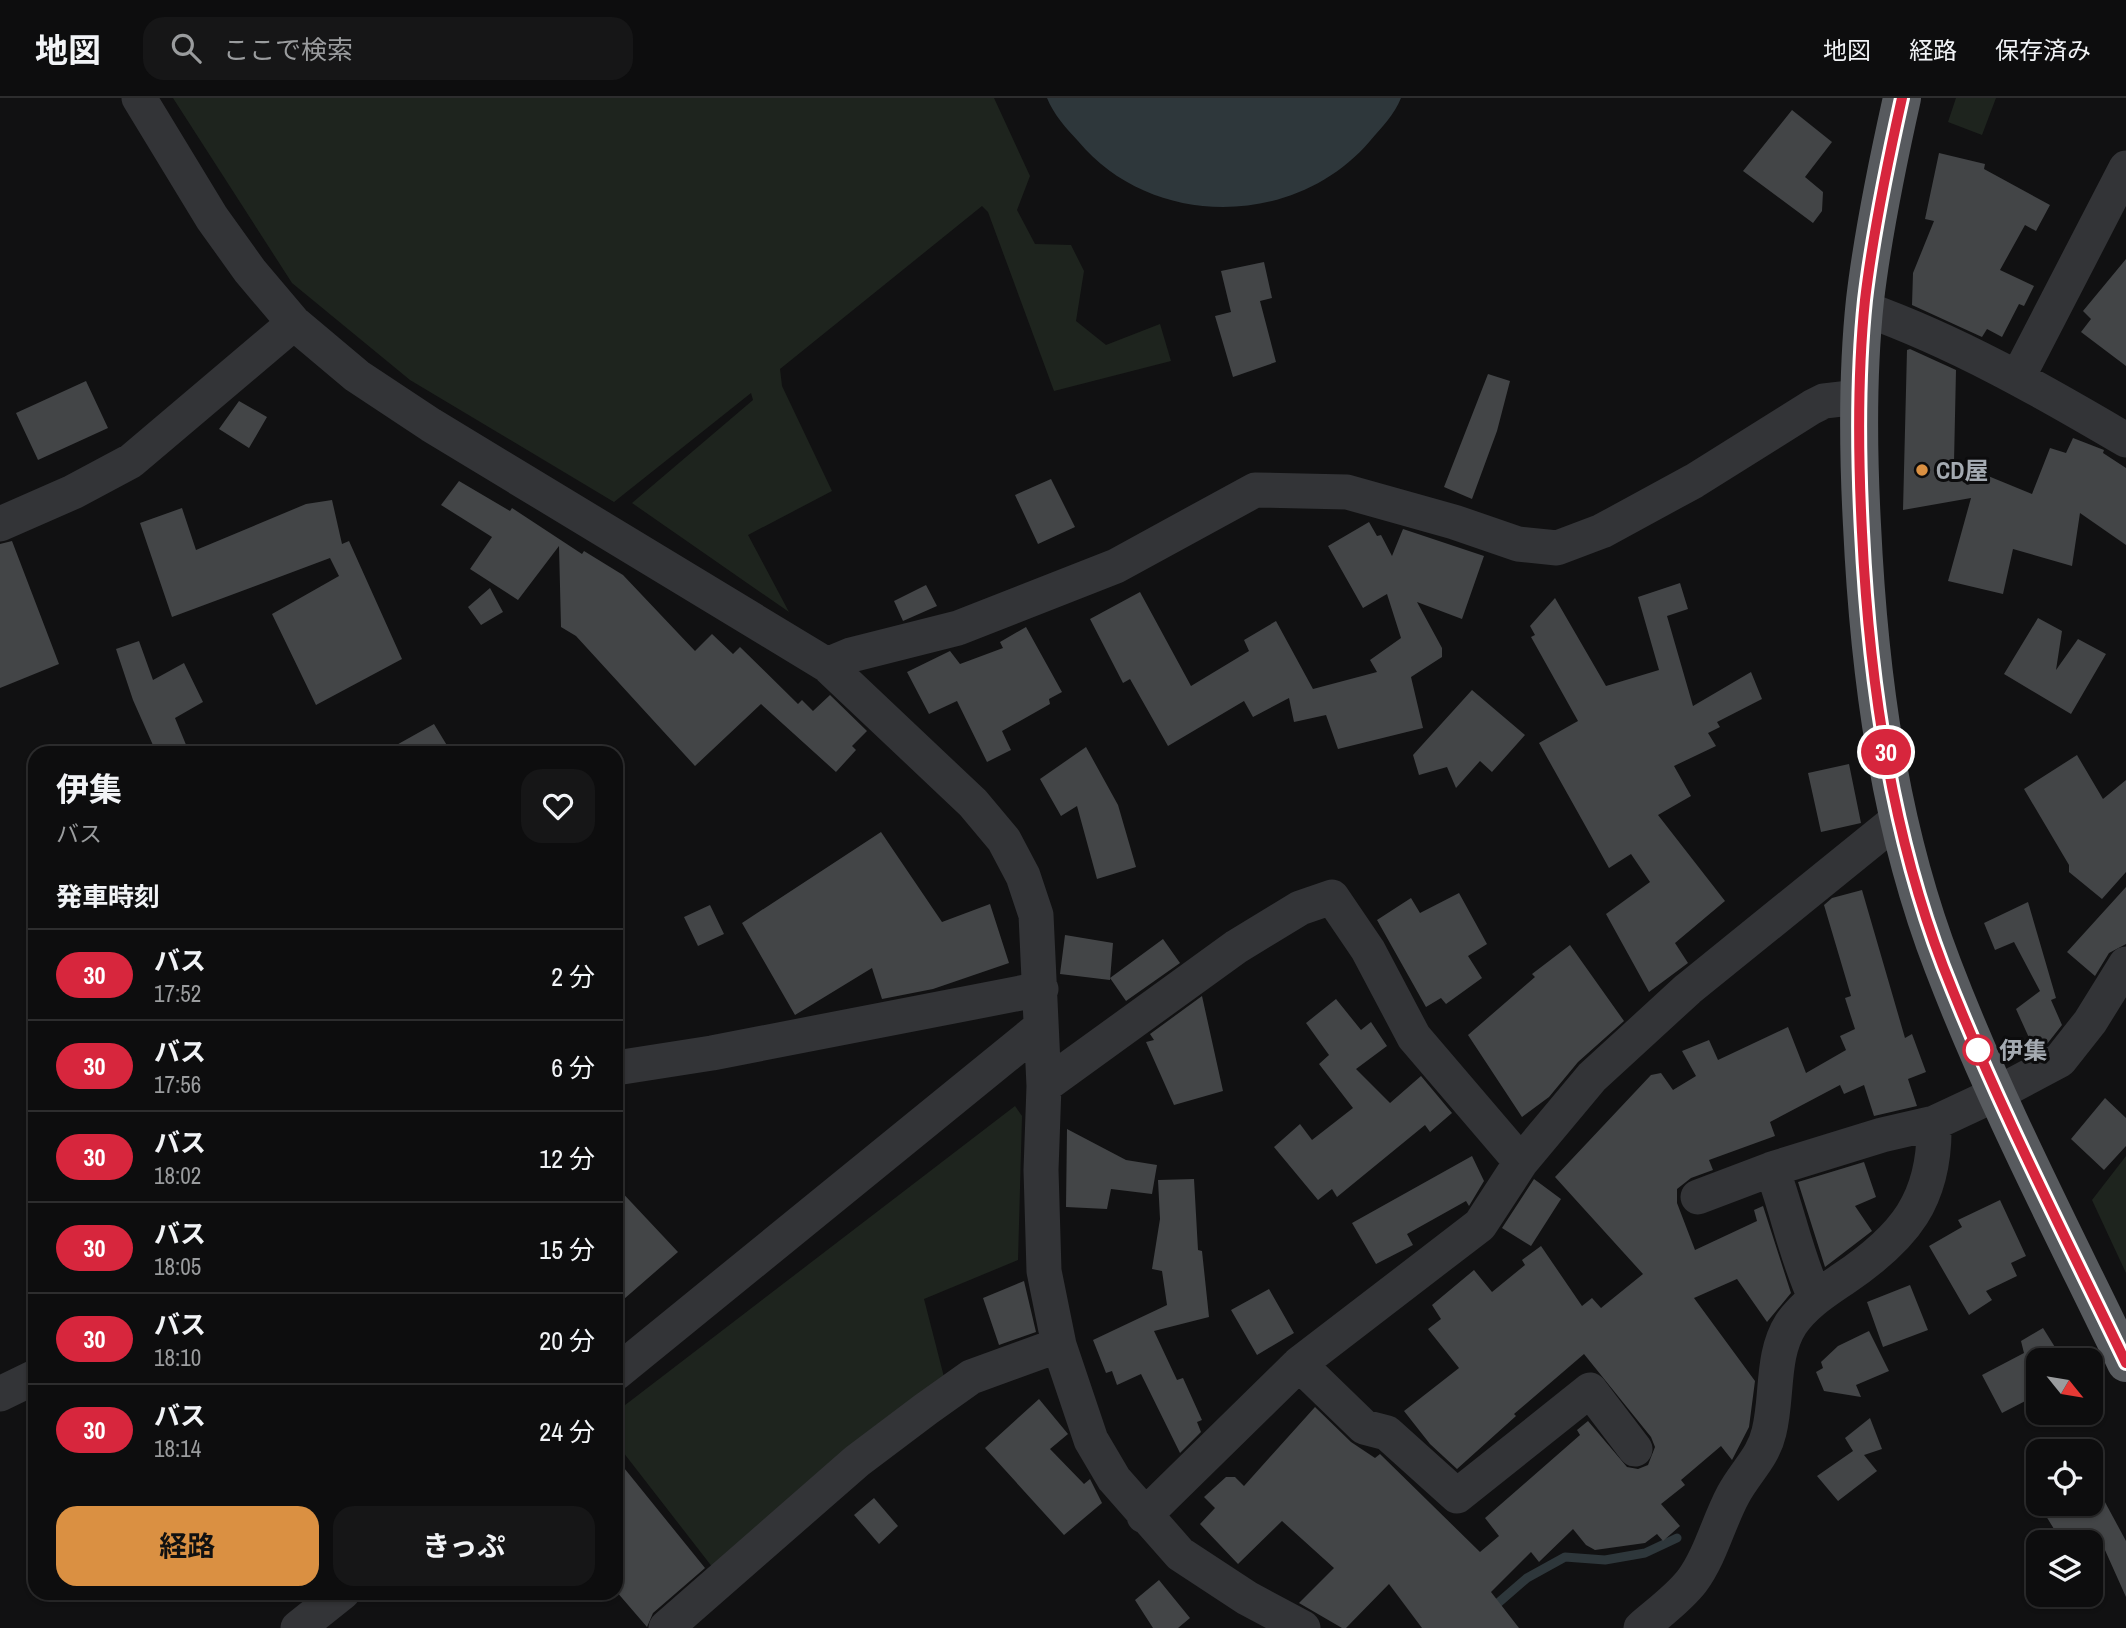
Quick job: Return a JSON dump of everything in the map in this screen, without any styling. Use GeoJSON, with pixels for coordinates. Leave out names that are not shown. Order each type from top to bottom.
{"type":"FeatureCollection","features":[{"type":"Feature","properties":{"kind":"highway"},"geometry":{"type":"LineString","coordinates":[[1902,98],[1881,192],[1865,309],[1859,397],[1858,457],[1864,580],[1876,698],[1898,819],[1942,964],[1996,1094],[2126,1363]]}},
{"type":"Feature","properties":{"kind":"street"},"geometry":{"type":"LineString","coordinates":[[139,98],[212,218],[250,271],[294,323],[357,376],[431,425],[827,666],[973,803],[1004,840],[1024,876],[1036,915],[1044,1086],[1041,1170],[1044,1271],[1059,1345],[1091,1440],[1114,1479],[1180,1554],[1206,1573],[1303,1628]]}},
{"type":"Feature","properties":{"kind":"street"},"geometry":{"type":"LineString","coordinates":[[2018,377],[2126,168]]}},
{"type":"Feature","properties":{"kind":"street"},"geometry":{"type":"LineString","coordinates":[[1865,309],[1908,324],[2018,377],[2126,440]]}},
{"type":"Feature","properties":{"kind":"street"},"geometry":{"type":"LineString","coordinates":[[0,524],[131,461],[294,323]]}},
{"type":"Feature","properties":{"kind":"street"},"geometry":{"type":"LineString","coordinates":[[827,666],[850,655],[958,628],[1116,566],[1255,490],[1347,492],[1454,522],[1518,544],[1557,548],[1601,531],[1694,481],[1812,407],[1824,401],[1859,397]]}},
{"type":"Feature","properties":{"kind":"street"},"geometry":{"type":"LineString","coordinates":[[1144,1516],[1299,1364],[1480,1225],[1521,1162],[1592,1077],[1688,989],[1898,819]]}},
{"type":"Feature","properties":{"kind":"street"},"geometry":{"type":"LineString","coordinates":[[1044,1086],[1236,947],[1300,908],[1332,897],[1368,950],[1414,1037],[1521,1162]]}},
{"type":"Feature","properties":{"kind":"street"},"geometry":{"type":"LineString","coordinates":[[1698,1197],[1772,1169],[1882,1135],[1934,1123],[2060,1060],[2090,1022],[2126,964]]}},
{"type":"Feature","properties":{"kind":"street"},"geometry":{"type":"LineString","coordinates":[[623,1067],[712,1053],[1041,989]]}},
{"type":"Feature","properties":{"kind":"street"},"geometry":{"type":"LineString","coordinates":[[623,1367],[1041,1027]]}},
{"type":"Feature","properties":{"kind":"street"},"geometry":{"type":"LineString","coordinates":[[1641,1628],[1693,1579],[1707,1555],[1733,1494],[1765,1450],[1776,1399],[1778,1355],[1783,1338],[1793,1321],[1815,1297],[1895,1238],[1908,1223],[1919,1203],[1935,1156],[1934,1123]]}},
{"type":"Feature","properties":{"kind":"street"},"geometry":{"type":"LineString","coordinates":[[1772,1169],[1787,1211],[1800,1264],[1815,1297]]}},
{"type":"Feature","properties":{"kind":"street"},"geometry":{"type":"LineString","coordinates":[[666,1628],[857,1461],[937,1401],[971,1377],[1059,1345]]}},
{"type":"Feature","properties":{"kind":"street"},"geometry":{"type":"LineString","coordinates":[[1299,1364],[1364,1427],[1387,1433],[1457,1496],[1590,1390],[1635,1449]]}},
{"type":"Feature","properties":{"kind":"street"},"geometry":{"type":"LineString","coordinates":[[0,1394],[28,1380]]}},
{"type":"Feature","properties":{"kind":"street"},"geometry":{"type":"LineString","coordinates":[[298,1628],[333,1600]]}},
{"type":"Feature","properties":{"kind":"shaded area"},"geometry":{"type":"Polygon","coordinates":[[[173,98],[994,98],[1030,176],[1017,210],[1035,244],[1071,245],[1084,271],[1076,321],[1106,345],[1160,324],[1171,361],[1054,391],[988,212],[982,206],[780,369],[782,386],[832,491],[748,535],[789,612],[632,503],[753,400],[751,393],[614,502],[410,380],[292,283],[173,98]]]}},
{"type":"Feature","properties":{"kind":"shaded area"},"geometry":{"type":"Polygon","coordinates":[[[1047,98],[1401,98],[1379,131],[1339,170],[1304,190],[1265,203],[1224,207],[1183,203],[1144,191],[1109,170],[1065,126],[1047,98]]]}},
{"type":"Feature","properties":{"kind":"shaded area"},"geometry":{"type":"Polygon","coordinates":[[[1956,98],[1996,98],[1982,135],[1948,122],[1956,98]]]}},
{"type":"Feature","properties":{"kind":"shaded area"},"geometry":{"type":"Polygon","coordinates":[[[1015,1106],[1022,1116],[1018,1260],[924,1299],[944,1377],[713,1568],[623,1452],[623,1407],[1015,1106]]]}},
{"type":"Feature","properties":{"kind":"shaded area"},"geometry":{"type":"Polygon","coordinates":[[[2126,1156],[2126,1273],[2092,1200],[2126,1156]]]}},
{"type":"Feature","properties":{"kind":"building"},"geometry":{"type":"Polygon","coordinates":[[[1792,110],[1832,142],[1805,177],[1823,192],[1822,211],[1813,223],[1743,171],[1792,110]]]}},
{"type":"Feature","properties":{"kind":"building"},"geometry":{"type":"Polygon","coordinates":[[[1939,153],[1985,164],[1984,169],[2050,205],[2036,231],[2025,225],[2000,270],[2034,286],[2024,306],[2019,304],[2002,337],[1987,329],[1982,337],[1912,305],[1913,273],[1934,221],[1925,219],[1939,153]]]}},
{"type":"Feature","properties":{"kind":"building"},"geometry":{"type":"Polygon","coordinates":[[[2126,259],[2126,366],[2081,332],[2091,319],[2083,311],[2126,259]]]}},
{"type":"Feature","properties":{"kind":"building"},"geometry":{"type":"Polygon","coordinates":[[[1264,262],[1272,298],[1260,301],[1276,362],[1233,377],[1215,316],[1231,312],[1221,271],[1264,262]]]}},
{"type":"Feature","properties":{"kind":"building"},"geometry":{"type":"Polygon","coordinates":[[[1907,350],[1956,370],[1954,462],[2032,494],[2050,448],[2066,453],[2073,438],[2104,450],[2103,453],[2126,468],[2126,545],[2080,513],[2072,566],[2013,549],[2003,594],[1948,581],[1971,498],[1903,510],[1907,350]]]}},
{"type":"Feature","properties":{"kind":"building"},"geometry":{"type":"Polygon","coordinates":[[[1488,374],[1510,381],[1497,431],[1472,499],[1444,487],[1488,374]]]}},
{"type":"Feature","properties":{"kind":"building"},"geometry":{"type":"Polygon","coordinates":[[[86,381],[108,428],[38,460],[16,413],[86,381]]]}},
{"type":"Feature","properties":{"kind":"building"},"geometry":{"type":"Polygon","coordinates":[[[239,401],[267,417],[249,448],[219,429],[239,401]]]}},
{"type":"Feature","properties":{"kind":"building"},"geometry":{"type":"Polygon","coordinates":[[[1051,479],[1075,527],[1038,544],[1015,495],[1051,479]]]}},
{"type":"Feature","properties":{"kind":"building"},"geometry":{"type":"Polygon","coordinates":[[[459,481],[510,511],[512,508],[582,554],[584,551],[623,575],[695,651],[712,634],[733,654],[740,647],[798,704],[802,700],[813,711],[830,695],[867,731],[852,746],[856,750],[836,772],[761,704],[695,766],[576,636],[561,627],[559,546],[518,600],[470,569],[492,537],[441,505],[459,481]]]}},
{"type":"Feature","properties":{"kind":"building"},"geometry":{"type":"Polygon","coordinates":[[[332,500],[342,544],[349,541],[402,659],[316,705],[272,614],[339,576],[330,558],[172,617],[140,523],[182,508],[196,550],[306,504],[332,500]]]}},
{"type":"Feature","properties":{"kind":"building"},"geometry":{"type":"Polygon","coordinates":[[[1369,522],[1377,536],[1381,535],[1392,556],[1403,529],[1484,556],[1462,619],[1417,602],[1442,648],[1442,657],[1411,677],[1423,728],[1338,749],[1326,715],[1294,722],[1289,698],[1253,717],[1244,701],[1168,746],[1130,679],[1123,683],[1090,619],[1140,592],[1191,686],[1249,651],[1244,640],[1276,621],[1313,689],[1377,672],[1370,660],[1401,638],[1387,594],[1363,608],[1328,546],[1369,522]]]}},
{"type":"Feature","properties":{"kind":"building"},"geometry":{"type":"Polygon","coordinates":[[[12,541],[59,664],[0,688],[0,544],[12,541]]]}},
{"type":"Feature","properties":{"kind":"building"},"geometry":{"type":"Polygon","coordinates":[[[1680,583],[1688,609],[1667,616],[1693,706],[1751,672],[1762,699],[1717,722],[1720,727],[1708,733],[1716,746],[1674,766],[1691,796],[1658,815],[1725,901],[1675,943],[1688,963],[1649,992],[1606,914],[1650,882],[1631,854],[1609,868],[1539,743],[1578,721],[1531,637],[1535,635],[1530,626],[1555,598],[1606,686],[1659,670],[1638,597],[1680,583]]]}},
{"type":"Feature","properties":{"kind":"building"},"geometry":{"type":"Polygon","coordinates":[[[926,585],[937,606],[903,621],[894,601],[926,585]]]}},
{"type":"Feature","properties":{"kind":"building"},"geometry":{"type":"Polygon","coordinates":[[[490,588],[503,612],[481,625],[468,607],[490,588]]]}},
{"type":"Feature","properties":{"kind":"building"},"geometry":{"type":"Polygon","coordinates":[[[2038,618],[2062,631],[2056,670],[2078,639],[2106,654],[2071,714],[2004,674],[2038,618]]]}},
{"type":"Feature","properties":{"kind":"building"},"geometry":{"type":"Polygon","coordinates":[[[1026,627],[1062,692],[1049,699],[1050,704],[1002,731],[1011,750],[987,762],[957,701],[929,714],[907,672],[950,651],[960,664],[1003,648],[1000,642],[1026,627]]]}},
{"type":"Feature","properties":{"kind":"building"},"geometry":{"type":"Polygon","coordinates":[[[139,641],[153,680],[184,663],[203,702],[175,718],[187,746],[153,746],[133,700],[116,649],[139,641]]]}},
{"type":"Feature","properties":{"kind":"building"},"geometry":{"type":"Polygon","coordinates":[[[1472,690],[1525,735],[1492,772],[1480,761],[1456,788],[1447,767],[1419,775],[1413,755],[1472,690]]]}},
{"type":"Feature","properties":{"kind":"building"},"geometry":{"type":"Polygon","coordinates":[[[434,724],[447,746],[395,746],[434,724]]]}},
{"type":"Feature","properties":{"kind":"building"},"geometry":{"type":"Polygon","coordinates":[[[1086,747],[1118,805],[1136,867],[1097,879],[1077,806],[1061,816],[1040,779],[1086,747]]]}},
{"type":"Feature","properties":{"kind":"building"},"geometry":{"type":"Polygon","coordinates":[[[2077,755],[2103,799],[2126,780],[2126,872],[2102,899],[2069,872],[2069,865],[2024,789],[2077,755]]]}},
{"type":"Feature","properties":{"kind":"building"},"geometry":{"type":"Polygon","coordinates":[[[1849,764],[1861,823],[1821,832],[1808,773],[1849,764]]]}},
{"type":"Feature","properties":{"kind":"building"},"geometry":{"type":"Polygon","coordinates":[[[881,832],[942,922],[990,904],[1009,963],[933,989],[882,999],[872,968],[795,1015],[742,923],[881,832]]]}},
{"type":"Feature","properties":{"kind":"building"},"geometry":{"type":"Polygon","coordinates":[[[2126,887],[2126,944],[2109,953],[2095,976],[2067,952],[2126,887]]]}},
{"type":"Feature","properties":{"kind":"building"},"geometry":{"type":"Polygon","coordinates":[[[1862,890],[1905,1038],[1912,1034],[1926,1072],[1908,1079],[1917,1106],[1874,1116],[1864,1085],[1844,1094],[1840,1085],[1770,1122],[1775,1136],[1709,1160],[1713,1170],[1691,1178],[1677,1189],[1677,1203],[1695,1250],[1757,1221],[1754,1210],[1763,1206],[1791,1293],[1767,1322],[1737,1279],[1694,1298],[1755,1381],[1749,1427],[1732,1460],[1721,1446],[1681,1480],[1685,1485],[1661,1504],[1680,1526],[1663,1541],[1657,1534],[1645,1543],[1595,1550],[1586,1545],[1573,1529],[1539,1562],[1531,1552],[1491,1592],[1519,1628],[1422,1628],[1389,1584],[1346,1628],[1342,1628],[1299,1603],[1334,1568],[1282,1521],[1238,1564],[1200,1524],[1215,1508],[1204,1497],[1226,1477],[1235,1477],[1244,1486],[1315,1407],[1351,1442],[1375,1458],[1380,1454],[1480,1552],[1499,1536],[1485,1518],[1580,1435],[1577,1430],[1588,1421],[1627,1467],[1638,1469],[1648,1465],[1655,1447],[1651,1437],[1584,1354],[1514,1414],[1516,1416],[1457,1469],[1430,1444],[1404,1411],[1459,1368],[1428,1329],[1441,1319],[1432,1305],[1474,1270],[1492,1292],[1525,1265],[1522,1260],[1541,1246],[1582,1306],[1592,1298],[1601,1308],[1643,1274],[1555,1177],[1651,1075],[1661,1073],[1673,1090],[1696,1076],[1682,1051],[1709,1040],[1718,1060],[1788,1027],[1806,1073],[1846,1050],[1840,1036],[1855,1029],[1845,998],[1851,996],[1824,905],[1832,898],[1862,890]]]}},
{"type":"Feature","properties":{"kind":"building"},"geometry":{"type":"Polygon","coordinates":[[[1459,893],[1487,944],[1468,956],[1482,978],[1446,1004],[1441,998],[1426,1007],[1377,920],[1411,898],[1420,913],[1459,893]]]}},
{"type":"Feature","properties":{"kind":"building"},"geometry":{"type":"Polygon","coordinates":[[[2028,902],[2056,998],[2051,1000],[2062,1025],[2047,1044],[2035,1051],[2016,1009],[2040,991],[2014,942],[1995,950],[1984,923],[2028,902]]]}},
{"type":"Feature","properties":{"kind":"building"},"geometry":{"type":"Polygon","coordinates":[[[710,905],[724,934],[698,946],[684,917],[710,905]]]}},
{"type":"Feature","properties":{"kind":"building"},"geometry":{"type":"Polygon","coordinates":[[[1065,935],[1113,943],[1110,980],[1060,974],[1065,935]]]}},
{"type":"Feature","properties":{"kind":"building"},"geometry":{"type":"Polygon","coordinates":[[[1163,939],[1180,963],[1126,1001],[1110,978],[1163,939]]]}},
{"type":"Feature","properties":{"kind":"building"},"geometry":{"type":"Polygon","coordinates":[[[1570,945],[1624,1021],[1578,1062],[1549,1097],[1522,1117],[1468,1035],[1535,977],[1532,974],[1570,945]]]}},
{"type":"Feature","properties":{"kind":"building"},"geometry":{"type":"Polygon","coordinates":[[[1202,996],[1223,1091],[1174,1105],[1146,1042],[1154,1040],[1150,1034],[1202,996]]]}},
{"type":"Feature","properties":{"kind":"building"},"geometry":{"type":"Polygon","coordinates":[[[1336,999],[1361,1030],[1371,1022],[1387,1046],[1356,1069],[1390,1103],[1421,1076],[1452,1113],[1430,1132],[1425,1125],[1337,1197],[1332,1189],[1318,1200],[1274,1147],[1300,1124],[1312,1140],[1353,1108],[1319,1064],[1329,1055],[1306,1023],[1336,999]]]}},
{"type":"Feature","properties":{"kind":"building"},"geometry":{"type":"Polygon","coordinates":[[[2105,1098],[2126,1118],[2126,1146],[2104,1170],[2071,1139],[2105,1098]]]}},
{"type":"Feature","properties":{"kind":"building"},"geometry":{"type":"Polygon","coordinates":[[[1067,1129],[1126,1160],[1157,1165],[1152,1194],[1111,1189],[1107,1209],[1066,1207],[1067,1129]]]}},
{"type":"Feature","properties":{"kind":"building"},"geometry":{"type":"Polygon","coordinates":[[[1472,1156],[1484,1181],[1469,1206],[1466,1201],[1407,1234],[1413,1245],[1376,1264],[1352,1223],[1472,1156]]]}},
{"type":"Feature","properties":{"kind":"building"},"geometry":{"type":"Polygon","coordinates":[[[1864,1162],[1876,1197],[1855,1206],[1872,1231],[1825,1267],[1798,1182],[1864,1162]]]}},
{"type":"Feature","properties":{"kind":"building"},"geometry":{"type":"Polygon","coordinates":[[[1194,1179],[1198,1250],[1202,1251],[1209,1317],[1154,1331],[1177,1380],[1183,1378],[1202,1420],[1197,1422],[1201,1432],[1180,1453],[1141,1374],[1117,1385],[1112,1371],[1106,1373],[1093,1340],[1167,1305],[1162,1271],[1152,1269],[1160,1219],[1158,1180],[1194,1179]]]}},
{"type":"Feature","properties":{"kind":"building"},"geometry":{"type":"Polygon","coordinates":[[[1534,1179],[1561,1199],[1531,1246],[1502,1228],[1534,1179]]]}},
{"type":"Feature","properties":{"kind":"building"},"geometry":{"type":"Polygon","coordinates":[[[623,1193],[678,1252],[623,1300],[623,1193]]]}},
{"type":"Feature","properties":{"kind":"building"},"geometry":{"type":"Polygon","coordinates":[[[2000,1200],[2026,1256],[2011,1263],[2017,1276],[1986,1291],[1992,1300],[1969,1315],[1929,1246],[1962,1227],[1958,1220],[2000,1200]]]}},
{"type":"Feature","properties":{"kind":"building"},"geometry":{"type":"Polygon","coordinates":[[[1024,1281],[1036,1332],[999,1345],[983,1298],[1024,1281]]]}},
{"type":"Feature","properties":{"kind":"building"},"geometry":{"type":"Polygon","coordinates":[[[1910,1285],[1928,1330],[1883,1347],[1867,1302],[1910,1285]]]}},
{"type":"Feature","properties":{"kind":"building"},"geometry":{"type":"Polygon","coordinates":[[[1269,1289],[1294,1333],[1257,1355],[1231,1310],[1269,1289]]]}},
{"type":"Feature","properties":{"kind":"building"},"geometry":{"type":"Polygon","coordinates":[[[2043,1328],[2056,1348],[2026,1348],[2026,1401],[2002,1413],[1982,1375],[2024,1353],[2021,1341],[2043,1328]]]}},
{"type":"Feature","properties":{"kind":"building"},"geometry":{"type":"Polygon","coordinates":[[[1869,1331],[1889,1371],[1856,1385],[1861,1397],[1824,1391],[1816,1372],[1823,1368],[1821,1362],[1838,1346],[1869,1331]]]}},
{"type":"Feature","properties":{"kind":"building"},"geometry":{"type":"Polygon","coordinates":[[[1039,1399],[1068,1434],[1050,1449],[1084,1484],[1090,1479],[1102,1503],[1064,1535],[985,1448],[1039,1399]]]}},
{"type":"Feature","properties":{"kind":"building"},"geometry":{"type":"Polygon","coordinates":[[[1870,1418],[1882,1449],[1864,1455],[1877,1471],[1838,1501],[1817,1476],[1853,1451],[1845,1438],[1870,1418]]]}},
{"type":"Feature","properties":{"kind":"building"},"geometry":{"type":"Polygon","coordinates":[[[623,1467],[705,1568],[653,1613],[647,1627],[623,1599],[623,1467]]]}},
{"type":"Feature","properties":{"kind":"building"},"geometry":{"type":"Polygon","coordinates":[[[874,1498],[898,1526],[879,1544],[854,1515],[874,1498]]]}},
{"type":"Feature","properties":{"kind":"building"},"geometry":{"type":"Polygon","coordinates":[[[2103,1498],[2126,1541],[2126,1597],[2103,1546],[2103,1530],[2055,1530],[2046,1516],[2103,1516],[2103,1498]]]}},
{"type":"Feature","properties":{"kind":"building"},"geometry":{"type":"Polygon","coordinates":[[[1159,1580],[1190,1618],[1178,1628],[1153,1628],[1135,1600],[1159,1580]]]}},
{"type":"Feature","properties":{"kind":"waterway"},"geometry":{"type":"LineString","coordinates":[[1490,1610],[1527,1578],[1565,1557],[1605,1560],[1645,1553],[1677,1538]]}},
{"type":"Feature","properties":{"kind":"bus line","name":"30"},"geometry":{"type":"LineString","coordinates":[[1902,98],[1881,192],[1865,300],[1859,397],[1858,457],[1864,580],[1876,698],[1898,819],[1942,964],[1996,1094],[2126,1363]]}},
{"type":"Feature","properties":{"kind":"place","name":"CD屋"},"geometry":{"type":"Point","coordinates":[1922,470]}},
{"type":"Feature","properties":{"kind":"place","name":"伊集"},"geometry":{"type":"Point","coordinates":[1978,1050]}}]}
